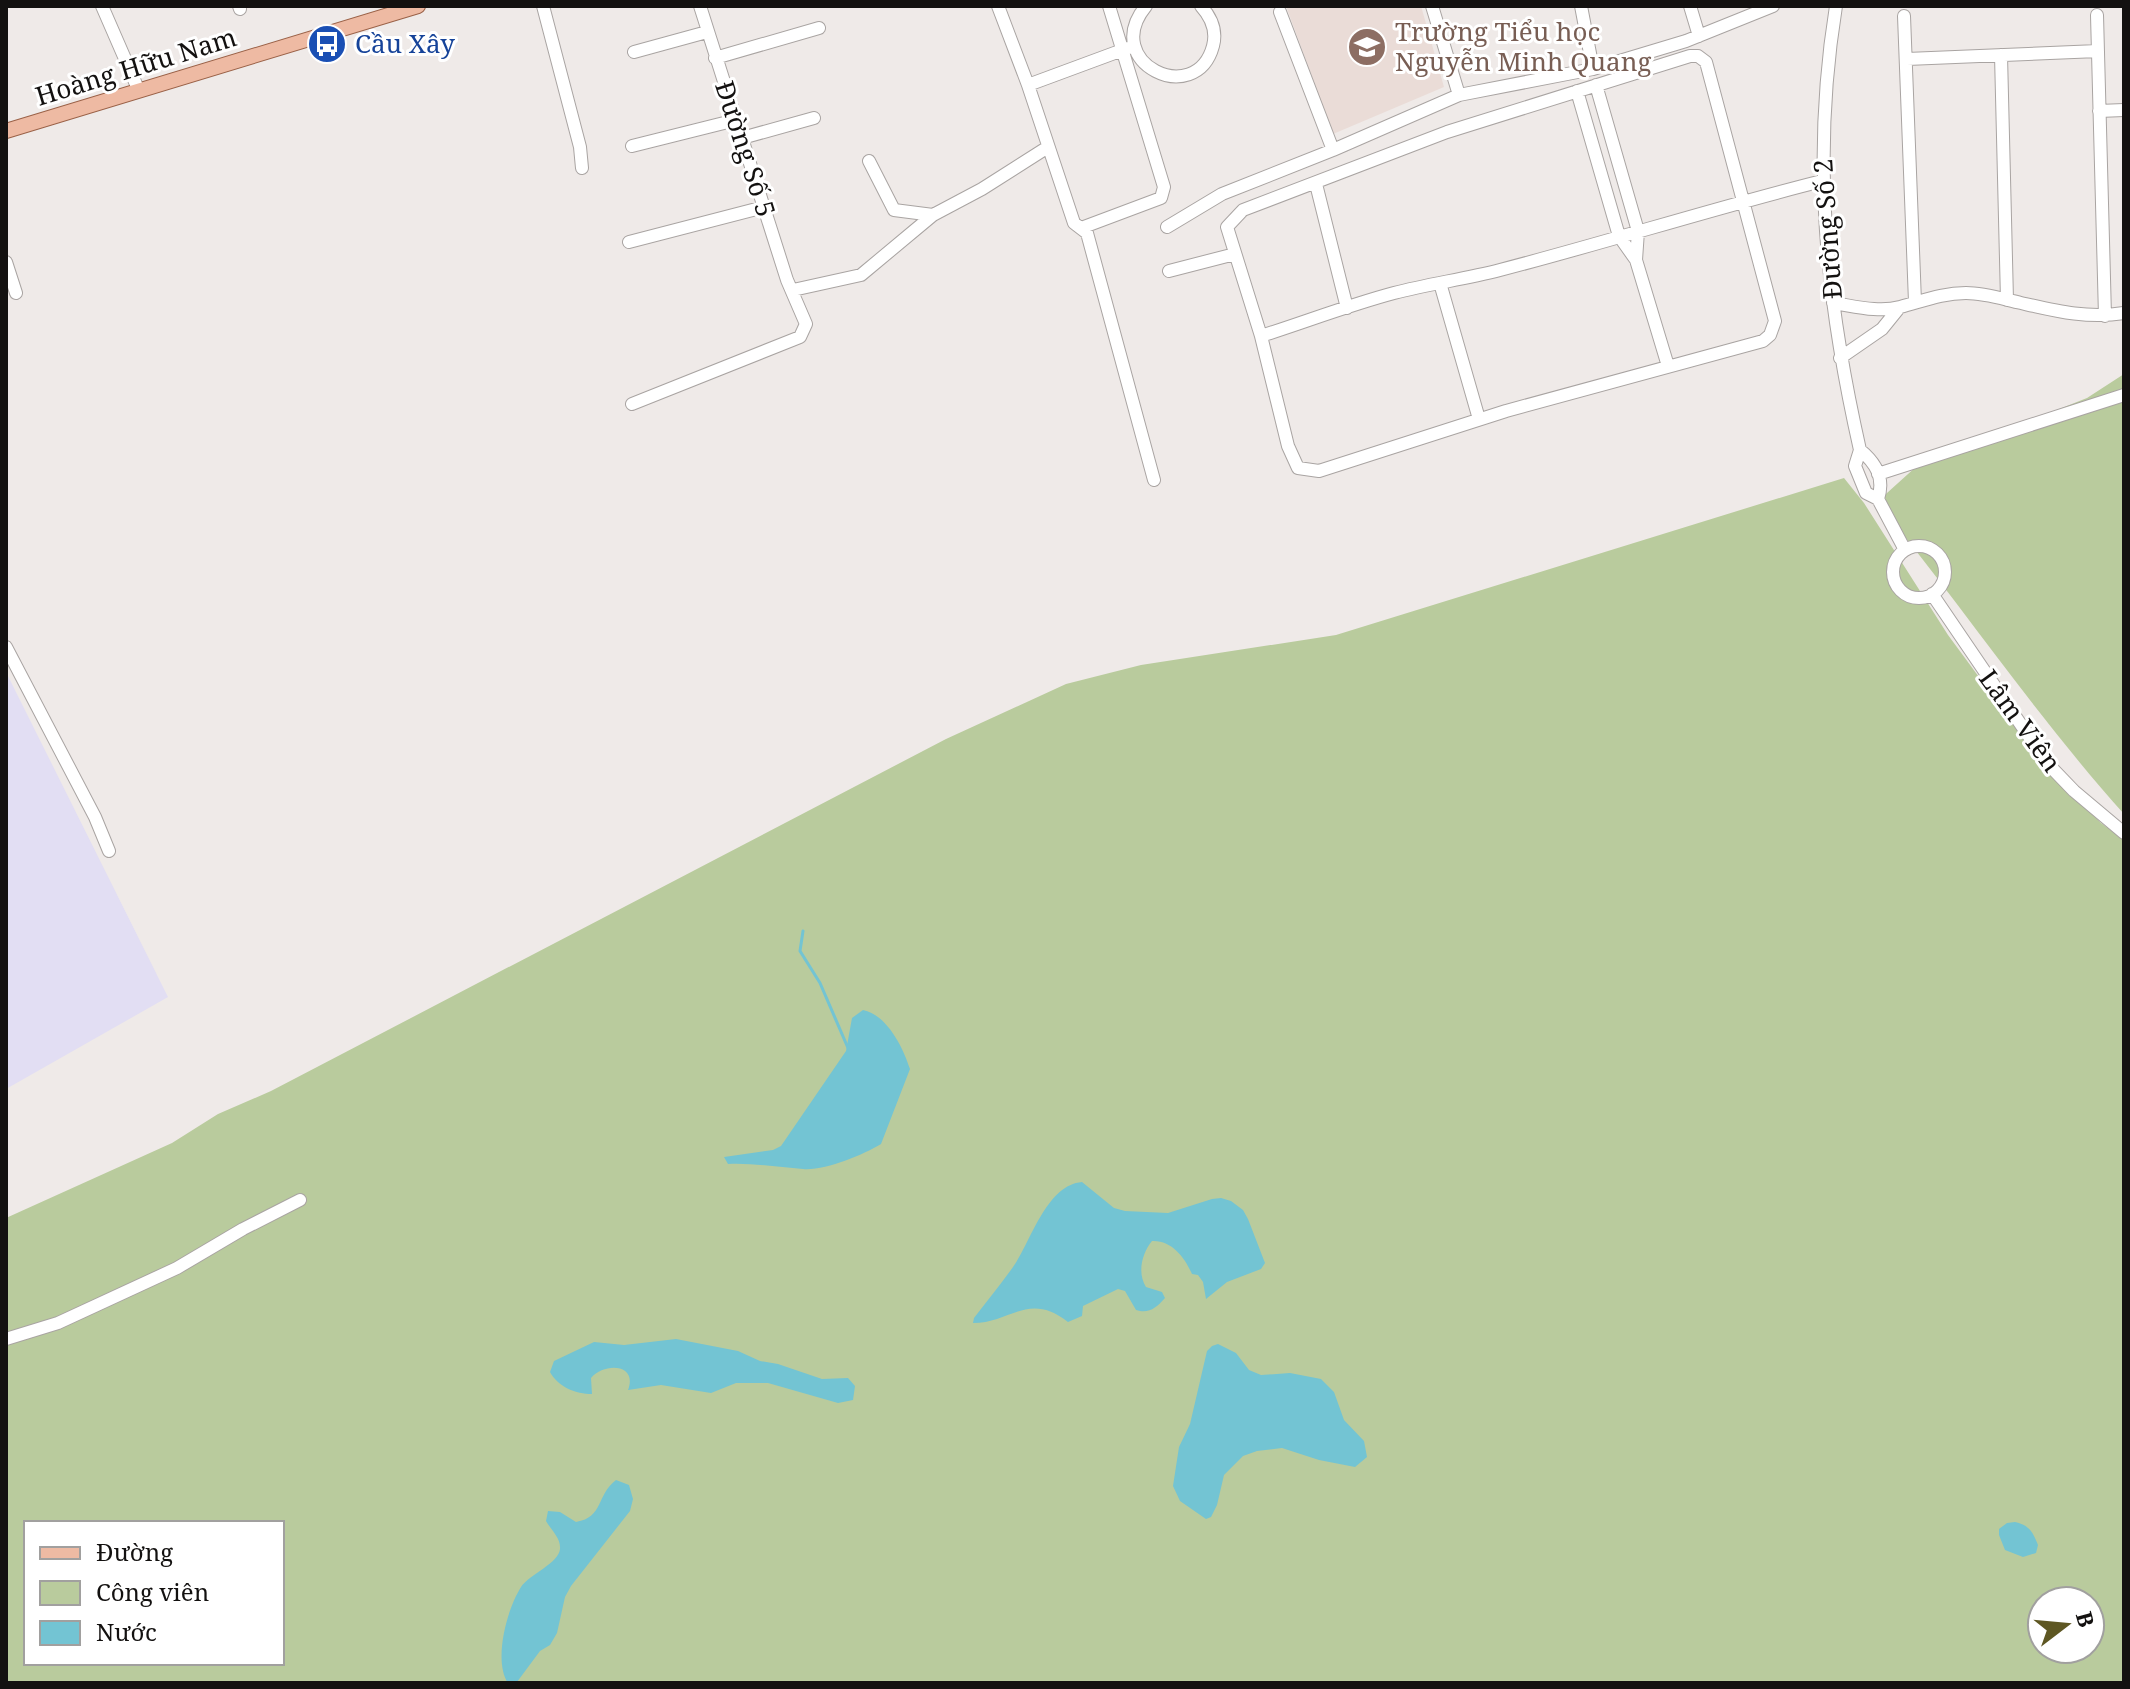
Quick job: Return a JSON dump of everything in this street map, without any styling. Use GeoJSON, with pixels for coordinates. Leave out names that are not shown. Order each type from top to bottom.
{"type":"FeatureCollection","features":[{"type":"Feature","properties":{"kind":"main road","name":"Hoàng Hữu Nam"},"geometry":{"type":"LineString","coordinates":[[6,131],[418,6]]}},
{"type":"Feature","properties":{"kind":"street"},"geometry":{"type":"LineString","coordinates":[[102,6],[139,91]]}},
{"type":"Feature","properties":{"kind":"street"},"geometry":{"type":"LineString","coordinates":[[543,6],[580,147],[582,168]]}},
{"type":"Feature","properties":{"kind":"street","name":"Đường Số 5"},"geometry":{"type":"LineString","coordinates":[[632,404],[800,337],[806,324],[787,280],[700,6]]}},
{"type":"Feature","properties":{"kind":"street"},"geometry":{"type":"LineString","coordinates":[[998,6],[1074,223],[1087,233],[1154,480]]}},
{"type":"Feature","properties":{"kind":"street"},"geometry":{"type":"LineString","coordinates":[[1081,228],[1161,198],[1164,187],[1128,48],[1109,6]]}},
{"type":"Feature","properties":{"kind":"street"},"geometry":{"type":"LineString","coordinates":[[1128,48],[1135,24],[1146,6]]}},
{"type":"Feature","properties":{"kind":"street"},"geometry":{"type":"LineString","coordinates":[[1128,48],[1152,71],[1172,77],[1193,72],[1208,57],[1214,37],[1209,17],[1201,6]]}},
{"type":"Feature","properties":{"kind":"street"},"geometry":{"type":"LineString","coordinates":[[1432,6],[1459,95]]}},
{"type":"Feature","properties":{"kind":"street"},"geometry":{"type":"LineString","coordinates":[[1581,6],[1593,69]]}},
{"type":"Feature","properties":{"kind":"street"},"geometry":{"type":"LineString","coordinates":[[1690,6],[1699,36]]}},
{"type":"Feature","properties":{"kind":"street"},"geometry":{"type":"LineString","coordinates":[[1167,227],[1222,194],[1459,95],[1593,69],[1699,36],[1773,6]]}},
{"type":"Feature","properties":{"kind":"street","name":"Đường Số 2"},"geometry":{"type":"LineString","coordinates":[[1836,6],[1823,115],[1822,181],[1840,358],[1860,450]]}},
{"type":"Feature","properties":{"kind":"street"},"geometry":{"type":"LineString","coordinates":[[1280,12],[1333,150]]}},
{"type":"Feature","properties":{"kind":"street"},"geometry":{"type":"LineString","coordinates":[[2097,15],[2105,316]]}},
{"type":"Feature","properties":{"kind":"street"},"geometry":{"type":"LineString","coordinates":[[1904,16],[1915,302]]}},
{"type":"Feature","properties":{"kind":"street"},"geometry":{"type":"LineString","coordinates":[[715,58],[819,28]]}},
{"type":"Feature","properties":{"kind":"street"},"geometry":{"type":"LineString","coordinates":[[634,52],[707,32]]}},
{"type":"Feature","properties":{"kind":"street"},"geometry":{"type":"LineString","coordinates":[[1028,85],[1128,48]]}},
{"type":"Feature","properties":{"kind":"street"},"geometry":{"type":"LineString","coordinates":[[1907,59],[2098,51]]}},
{"type":"Feature","properties":{"kind":"street"},"geometry":{"type":"LineString","coordinates":[[2001,55],[2007,300]]}},
{"type":"Feature","properties":{"kind":"street"},"geometry":{"type":"LineString","coordinates":[[1690,56],[1698,56],[1706,62],[1775,321],[1770,335],[1763,341],[1479,419],[1319,471],[1298,468],[1288,446],[1261,336],[1227,227],[1243,210],[1447,132],[1577,91],[1690,56]]}},
{"type":"Feature","properties":{"kind":"street"},"geometry":{"type":"LineString","coordinates":[[1596,85],[1638,231],[1636,260]]}},
{"type":"Feature","properties":{"kind":"street"},"geometry":{"type":"LineString","coordinates":[[1577,91],[1619,236],[1636,260],[1668,366]]}},
{"type":"Feature","properties":{"kind":"street"},"geometry":{"type":"LineString","coordinates":[[2099,111],[2124,110]]}},
{"type":"Feature","properties":{"kind":"street"},"geometry":{"type":"LineString","coordinates":[[742,138],[814,118]]}},
{"type":"Feature","properties":{"kind":"street"},"geometry":{"type":"LineString","coordinates":[[632,146],[736,120]]}},
{"type":"Feature","properties":{"kind":"street"},"geometry":{"type":"LineString","coordinates":[[793,290],[861,275],[933,215],[982,189],[1048,147]]}},
{"type":"Feature","properties":{"kind":"street"},"geometry":{"type":"LineString","coordinates":[[869,161],[894,210],[933,215]]}},
{"type":"Feature","properties":{"kind":"street"},"geometry":{"type":"LineString","coordinates":[[1261,336],[1394,293],[1499,270],[1822,181]]}},
{"type":"Feature","properties":{"kind":"street"},"geometry":{"type":"LineString","coordinates":[[1316,184],[1347,308]]}},
{"type":"Feature","properties":{"kind":"street"},"geometry":{"type":"LineString","coordinates":[[629,242],[764,207]]}},
{"type":"Feature","properties":{"kind":"street"},"geometry":{"type":"LineString","coordinates":[[1169,271],[1235,254]]}},
{"type":"Feature","properties":{"kind":"street"},"geometry":{"type":"LineString","coordinates":[[6,262],[16,293]]}},
{"type":"Feature","properties":{"kind":"street"},"geometry":{"type":"LineString","coordinates":[[1440,283],[1479,419]]}},
{"type":"Feature","properties":{"kind":"street"},"geometry":{"type":"LineString","coordinates":[[1833,303],[1877,309],[1899,308],[1964,293],[2078,316],[2124,313]]}},
{"type":"Feature","properties":{"kind":"street"},"geometry":{"type":"LineString","coordinates":[[1840,358],[1882,329],[1899,308]]}},
{"type":"Feature","properties":{"kind":"street"},"geometry":{"type":"LineString","coordinates":[[1878,474],[2124,395]]}},
{"type":"Feature","properties":{"kind":"street"},"geometry":{"type":"LineString","coordinates":[[1878,499],[1882,486],[1878,474],[1873,461],[1860,450],[1855,466],[1862,486],[1866,493],[1878,499],[1905,550]]}},
{"type":"Feature","properties":{"kind":"street"},"geometry":{"type":"LineString","coordinates":[[1928,548],[1941,559],[1945,574],[1939,589],[1932,594],[1925,598],[1909,597],[1897,586],[1893,571],[1905,550],[1928,548]]}},
{"type":"Feature","properties":{"kind":"street","name":"Lâm Viên"},"geometry":{"type":"LineString","coordinates":[[1932,594],[2047,763],[2074,791],[2124,833]]}},
{"type":"Feature","properties":{"kind":"street"},"geometry":{"type":"LineString","coordinates":[[6,647],[95,817],[109,851]]}},
{"type":"Feature","properties":{"kind":"street"},"geometry":{"type":"LineString","coordinates":[[6,1339],[58,1323],[177,1268],[300,1200]]}},
{"type":"Feature","properties":{"kind":"shaded area","name":"Trường Tiểu học Nguyễn Minh Quang"},"geometry":{"type":"Polygon","coordinates":[[[1286,6],[1421,6],[1444,87],[1333,134],[1286,6]]]}},
{"type":"Feature","properties":{"kind":"shaded area"},"geometry":{"type":"Polygon","coordinates":[[[6,672],[168,997],[6,1089],[6,672]]]}},
{"type":"Feature","properties":{"kind":"green space"},"geometry":{"type":"Polygon","coordinates":[[[2124,374],[2124,814],[2060,738],[1877,502],[1918,465],[2087,398],[2124,374]]]}},
{"type":"Feature","properties":{"kind":"green space"},"geometry":{"type":"Polygon","coordinates":[[[1844,478],[1864,503],[1948,635],[2043,764],[2101,823],[2124,840],[2124,1683],[6,1683],[6,1218],[172,1143],[218,1114],[271,1091],[946,739],[1066,684],[1141,665],[1336,635],[1844,478]]]}},
{"type":"Feature","properties":{"kind":"water"},"geometry":{"type":"Polygon","coordinates":[[[863,1010],[887,1025],[910,1069],[881,1144],[843,1161],[812,1169],[728,1164],[724,1157],[773,1150],[781,1146],[846,1051],[852,1018],[863,1010]]]}},
{"type":"Feature","properties":{"kind":"water"},"geometry":{"type":"Polygon","coordinates":[[[1082,1182],[1114,1208],[1125,1211],[1168,1213],[1212,1199],[1231,1201],[1243,1210],[1248,1219],[1265,1263],[1261,1269],[1227,1282],[1206,1299],[1203,1282],[1198,1275],[1192,1274],[1177,1251],[1166,1243],[1152,1241],[1143,1257],[1143,1281],[1146,1287],[1162,1292],[1165,1298],[1152,1309],[1136,1310],[1125,1291],[1118,1289],[1083,1306],[1082,1316],[1068,1322],[1054,1313],[1031,1309],[973,1323],[1013,1267],[1049,1204],[1069,1185],[1082,1182]]]}},
{"type":"Feature","properties":{"kind":"water"},"geometry":{"type":"Polygon","coordinates":[[[676,1339],[738,1351],[760,1361],[822,1379],[848,1378],[855,1386],[853,1400],[838,1403],[768,1383],[736,1383],[711,1393],[661,1385],[628,1390],[628,1375],[618,1368],[597,1373],[591,1378],[592,1394],[586,1394],[563,1386],[550,1372],[554,1361],[594,1342],[624,1345],[676,1339]]]}},
{"type":"Feature","properties":{"kind":"water"},"geometry":{"type":"Polygon","coordinates":[[[1218,1344],[1236,1353],[1249,1370],[1261,1375],[1290,1373],[1321,1379],[1334,1392],[1344,1420],[1364,1441],[1367,1457],[1355,1467],[1282,1448],[1257,1451],[1243,1456],[1224,1475],[1211,1517],[1206,1519],[1180,1501],[1173,1486],[1179,1447],[1190,1424],[1207,1351],[1218,1344]]]}},
{"type":"Feature","properties":{"kind":"water"},"geometry":{"type":"Polygon","coordinates":[[[616,1480],[629,1485],[633,1499],[630,1511],[571,1586],[565,1597],[557,1633],[550,1645],[540,1651],[517,1682],[508,1683],[502,1649],[511,1608],[521,1587],[555,1559],[560,1549],[546,1521],[548,1511],[560,1512],[576,1522],[585,1519],[596,1510],[605,1492],[616,1480]]]}},
{"type":"Feature","properties":{"kind":"water"},"geometry":{"type":"Polygon","coordinates":[[[2015,1522],[2032,1533],[2038,1545],[2036,1553],[2023,1557],[2005,1550],[1999,1529],[2015,1522]]]}},
{"type":"Feature","properties":{"kind":"waterway"},"geometry":{"type":"LineString","coordinates":[[803,931],[800,951],[820,983],[848,1048]]}},
{"type":"Feature","properties":{"kind":"place","name":"Cầu Xây"},"geometry":{"type":"Point","coordinates":[327,44]}},
{"type":"Feature","properties":{"kind":"place","name":"Trường Tiểu học Nguyễn Minh Quang"},"geometry":{"type":"Point","coordinates":[1367,47]}}]}
